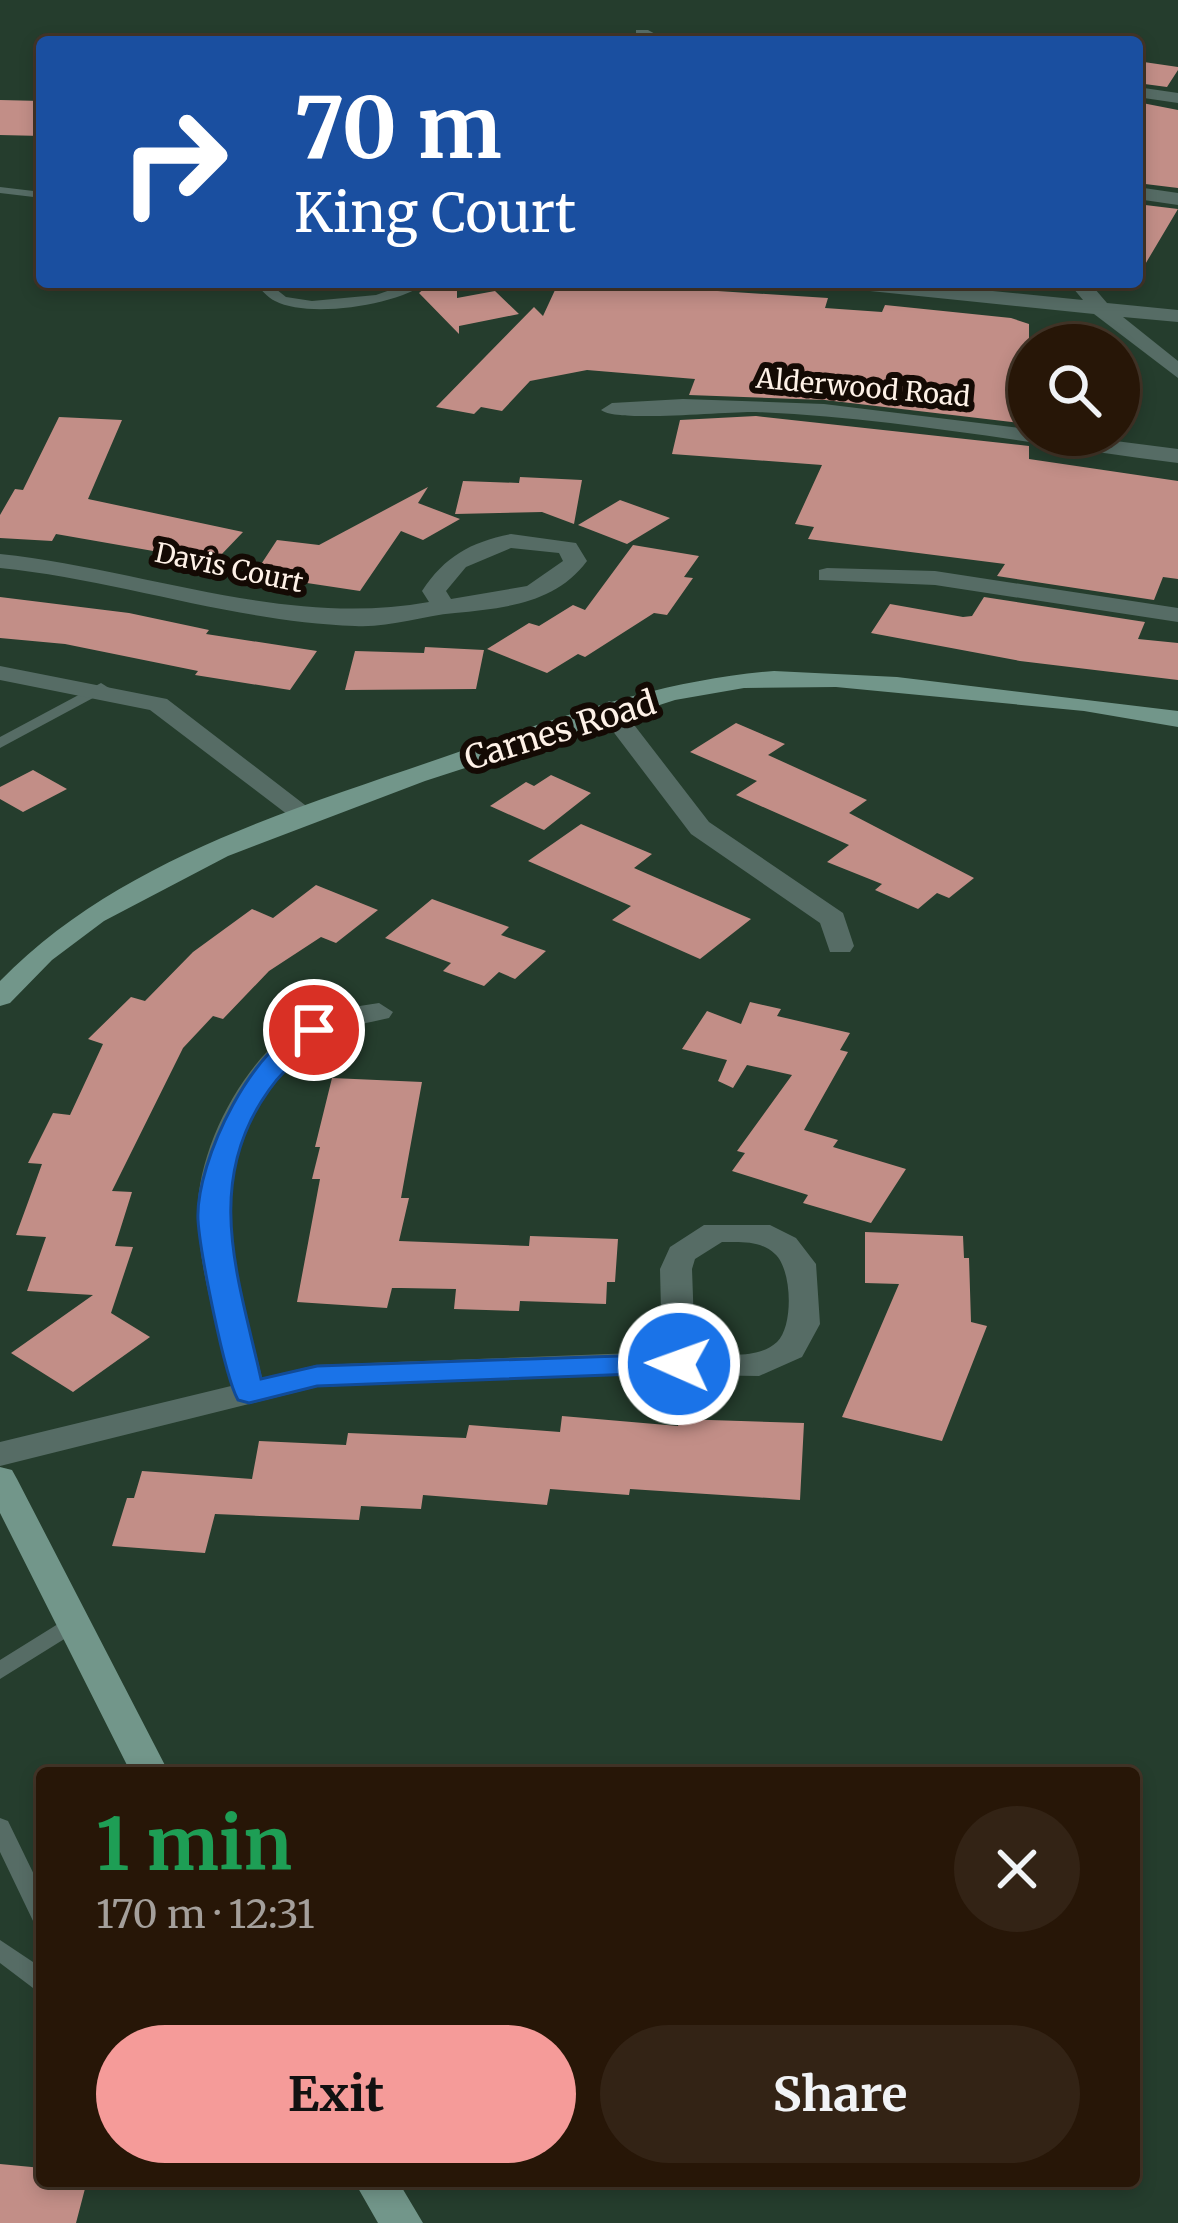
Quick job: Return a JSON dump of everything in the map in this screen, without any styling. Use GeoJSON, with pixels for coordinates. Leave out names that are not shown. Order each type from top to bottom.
{"type":"FeatureCollection","features":[{"type":"Feature","properties":{"kind":"street"},"geometry":{"type":"LineString","coordinates":[[642,34],[647,36]]}},
{"type":"Feature","properties":{"kind":"street"},"geometry":{"type":"LineString","coordinates":[[1143,93],[1178,98]]}},
{"type":"Feature","properties":{"kind":"street"},"geometry":{"type":"LineString","coordinates":[[1143,194],[1178,199]]}},
{"type":"Feature","properties":{"kind":"street"},"geometry":{"type":"LineString","coordinates":[[895,288],[1178,316]]}},
{"type":"Feature","properties":{"kind":"street"},"geometry":{"type":"LineString","coordinates":[[1083,288],[1102,311],[1178,372]]}},
{"type":"Feature","properties":{"kind":"street","name":"Alderwood Road"},"geometry":{"type":"LineString","coordinates":[[612,410],[685,402],[931,421],[1178,456]]}},
{"type":"Feature","properties":{"kind":"street","name":"Davis Court"},"geometry":{"type":"LineString","coordinates":[[0,561],[82,569],[321,616],[404,618],[445,607],[512,600],[567,573],[574,561],[568,548],[549,541],[506,540],[451,566],[434,591],[445,607]]}},
{"type":"Feature","properties":{"kind":"street"},"geometry":{"type":"LineString","coordinates":[[827,574],[935,578],[1178,615]]}},
{"type":"Feature","properties":{"kind":"street"},"geometry":{"type":"LineString","coordinates":[[0,673],[100,688],[158,704],[305,815]]}},
{"type":"Feature","properties":{"kind":"street","name":"Carnes Road"},"geometry":{"type":"LineString","coordinates":[[0,997],[67,936],[132,894],[305,815],[609,710],[742,681],[817,677],[1178,718]]}},
{"type":"Feature","properties":{"kind":"street"},"geometry":{"type":"LineString","coordinates":[[609,710],[700,828],[833,919],[840,946]]}},
{"type":"Feature","properties":{"kind":"street"},"geometry":{"type":"LineString","coordinates":[[249,1393],[212,1217],[225,1155],[253,1093],[292,1044],[337,1017],[379,1012]]}},
{"type":"Feature","properties":{"kind":"street"},"geometry":{"type":"LineString","coordinates":[[0,1454],[317,1376],[759,1364],[790,1349],[804,1324],[800,1264],[785,1245],[759,1232],[716,1232],[681,1254],[676,1269],[679,1364]]}},
{"type":"Feature","properties":{"kind":"street"},"geometry":{"type":"LineString","coordinates":[[0,1479],[148,1767]]}},
{"type":"Feature","properties":{"kind":"street"},"geometry":{"type":"LineString","coordinates":[[379,2187],[401,2223]]}},
{"type":"Feature","properties":{"kind":"lane"},"geometry":{"type":"LineString","coordinates":[[0,190],[36,194]]}},
{"type":"Feature","properties":{"kind":"lane"},"geometry":{"type":"LineString","coordinates":[[266,288],[284,302],[324,304],[375,299],[405,288]]}},
{"type":"Feature","properties":{"kind":"lane"},"geometry":{"type":"LineString","coordinates":[[0,742],[100,688]]}},
{"type":"Feature","properties":{"kind":"lane"},"geometry":{"type":"LineString","coordinates":[[0,1671],[74,1622]]}},
{"type":"Feature","properties":{"kind":"lane"},"geometry":{"type":"LineString","coordinates":[[0,1827],[36,1903]]}},
{"type":"Feature","properties":{"kind":"lane"},"geometry":{"type":"LineString","coordinates":[[0,1950],[36,1977]]}},
{"type":"Feature","properties":{"kind":"green space"},"geometry":{"type":"Polygon","coordinates":[[[0,0],[1178,0],[1178,2223],[0,2223],[0,0]]]}},
{"type":"Feature","properties":{"kind":"building"},"geometry":{"type":"Polygon","coordinates":[[[1143,62],[1178,67],[1167,87],[1143,84],[1143,62]]]}},
{"type":"Feature","properties":{"kind":"building"},"geometry":{"type":"Polygon","coordinates":[[[0,100],[36,101],[36,136],[0,135],[0,100]]]}},
{"type":"Feature","properties":{"kind":"building"},"geometry":{"type":"Polygon","coordinates":[[[1143,103],[1178,110],[1178,188],[1143,184],[1143,103]]]}},
{"type":"Feature","properties":{"kind":"building"},"geometry":{"type":"Polygon","coordinates":[[[1143,205],[1178,209],[1143,268],[1143,205]]]}},
{"type":"Feature","properties":{"kind":"building"},"geometry":{"type":"Polygon","coordinates":[[[425,288],[457,288],[457,298],[495,291],[519,314],[459,326],[459,334],[419,293],[425,288]]]}},
{"type":"Feature","properties":{"kind":"building"},"geometry":{"type":"Polygon","coordinates":[[[672,288],[828,298],[825,308],[882,312],[885,305],[1029,324],[1008,324],[1008,422],[825,400],[689,395],[695,379],[587,370],[530,381],[502,411],[481,407],[474,414],[436,407],[534,307],[543,316],[555,290],[672,288]]]}},
{"type":"Feature","properties":{"kind":"building"},"geometry":{"type":"Polygon","coordinates":[[[756,416],[1008,444],[1008,456],[1178,481],[1178,579],[1163,577],[1154,600],[997,576],[1005,564],[808,539],[814,527],[795,524],[822,465],[672,454],[680,420],[756,416]]]}},
{"type":"Feature","properties":{"kind":"building"},"geometry":{"type":"Polygon","coordinates":[[[59,417],[122,420],[88,499],[243,532],[220,556],[199,559],[56,534],[52,541],[0,538],[0,515],[15,489],[23,490],[59,417]]]}},
{"type":"Feature","properties":{"kind":"building"},"geometry":{"type":"Polygon","coordinates":[[[520,477],[582,480],[574,524],[542,512],[455,514],[463,481],[519,483],[520,477]]]}},
{"type":"Feature","properties":{"kind":"building"},"geometry":{"type":"Polygon","coordinates":[[[428,487],[418,503],[460,519],[423,540],[401,531],[360,591],[254,575],[277,540],[319,545],[428,487]]]}},
{"type":"Feature","properties":{"kind":"building"},"geometry":{"type":"Polygon","coordinates":[[[620,500],[670,518],[627,544],[578,525],[620,500]]]}},
{"type":"Feature","properties":{"kind":"building"},"geometry":{"type":"Polygon","coordinates":[[[633,545],[699,556],[684,577],[693,578],[667,615],[654,613],[585,657],[578,654],[547,673],[487,649],[529,623],[539,626],[573,605],[585,610],[633,545]]]}},
{"type":"Feature","properties":{"kind":"building"},"geometry":{"type":"Polygon","coordinates":[[[0,597],[129,613],[209,630],[206,634],[317,651],[290,690],[195,675],[198,671],[65,644],[0,638],[0,597]]]}},
{"type":"Feature","properties":{"kind":"building"},"geometry":{"type":"Polygon","coordinates":[[[984,597],[1145,622],[1138,639],[1178,643],[1178,680],[1020,661],[871,633],[890,604],[963,617],[972,616],[984,597]]]}},
{"type":"Feature","properties":{"kind":"building"},"geometry":{"type":"Polygon","coordinates":[[[425,647],[484,650],[476,689],[345,690],[355,651],[424,653],[425,647]]]}},
{"type":"Feature","properties":{"kind":"building"},"geometry":{"type":"Polygon","coordinates":[[[736,723],[785,744],[768,755],[867,800],[849,813],[974,878],[949,898],[937,893],[918,909],[875,890],[882,884],[827,862],[849,845],[736,795],[757,781],[690,752],[736,723]]]}},
{"type":"Feature","properties":{"kind":"building"},"geometry":{"type":"Polygon","coordinates":[[[33,770],[67,789],[23,812],[0,799],[0,787],[33,770]]]}},
{"type":"Feature","properties":{"kind":"building"},"geometry":{"type":"Polygon","coordinates":[[[551,775],[591,793],[544,830],[490,806],[526,782],[534,786],[551,775]]]}},
{"type":"Feature","properties":{"kind":"building"},"geometry":{"type":"Polygon","coordinates":[[[581,824],[652,854],[634,868],[751,919],[700,959],[612,920],[631,906],[528,861],[581,824]]]}},
{"type":"Feature","properties":{"kind":"building"},"geometry":{"type":"Polygon","coordinates":[[[316,885],[378,910],[336,943],[321,937],[269,971],[223,1019],[213,1016],[183,1048],[112,1191],[132,1192],[115,1246],[133,1247],[111,1313],[150,1337],[73,1392],[11,1353],[93,1295],[27,1291],[46,1237],[16,1235],[42,1164],[28,1163],[53,1113],[70,1115],[103,1044],[88,1039],[131,997],[145,1001],[193,952],[252,909],[273,918],[316,885]]]}},
{"type":"Feature","properties":{"kind":"building"},"geometry":{"type":"Polygon","coordinates":[[[432,899],[509,927],[501,935],[546,951],[515,979],[499,972],[484,986],[443,971],[451,963],[385,938],[432,899]]]}},
{"type":"Feature","properties":{"kind":"building"},"geometry":{"type":"Polygon","coordinates":[[[750,1002],[781,1009],[777,1016],[850,1033],[840,1050],[848,1052],[804,1130],[838,1140],[833,1147],[906,1169],[871,1223],[803,1203],[808,1195],[732,1171],[745,1153],[737,1151],[792,1075],[747,1065],[733,1088],[718,1081],[727,1060],[682,1049],[707,1011],[741,1024],[750,1002]]]}},
{"type":"Feature","properties":{"kind":"building"},"geometry":{"type":"Polygon","coordinates":[[[332,1078],[422,1082],[401,1198],[409,1198],[399,1241],[529,1246],[530,1236],[618,1239],[615,1282],[607,1282],[606,1304],[520,1301],[519,1311],[454,1309],[456,1289],[401,1288],[392,1288],[387,1308],[297,1302],[320,1179],[312,1179],[320,1147],[315,1147],[332,1078]]]}},
{"type":"Feature","properties":{"kind":"building"},"geometry":{"type":"Polygon","coordinates":[[[865,1232],[963,1236],[964,1258],[969,1258],[971,1322],[987,1326],[942,1441],[842,1417],[899,1284],[865,1283],[865,1232]]]}},
{"type":"Feature","properties":{"kind":"building"},"geometry":{"type":"Polygon","coordinates":[[[562,1416],[678,1426],[679,1419],[804,1423],[800,1500],[630,1489],[629,1495],[550,1489],[547,1505],[423,1495],[421,1509],[361,1506],[359,1520],[215,1514],[205,1553],[112,1546],[127,1498],[134,1498],[142,1471],[252,1479],[259,1441],[346,1445],[348,1433],[466,1438],[469,1425],[560,1432],[562,1416]]]}},
{"type":"Feature","properties":{"kind":"building"},"geometry":{"type":"Polygon","coordinates":[[[0,2164],[36,2167],[36,2187],[85,2187],[76,2223],[0,2223],[0,2164]]]}},
{"type":"Feature","properties":{"kind":"route"},"geometry":{"type":"LineString","coordinates":[[314,1030],[292,1044],[253,1093],[225,1155],[212,1217],[249,1393],[317,1376],[679,1364]]}}]}
